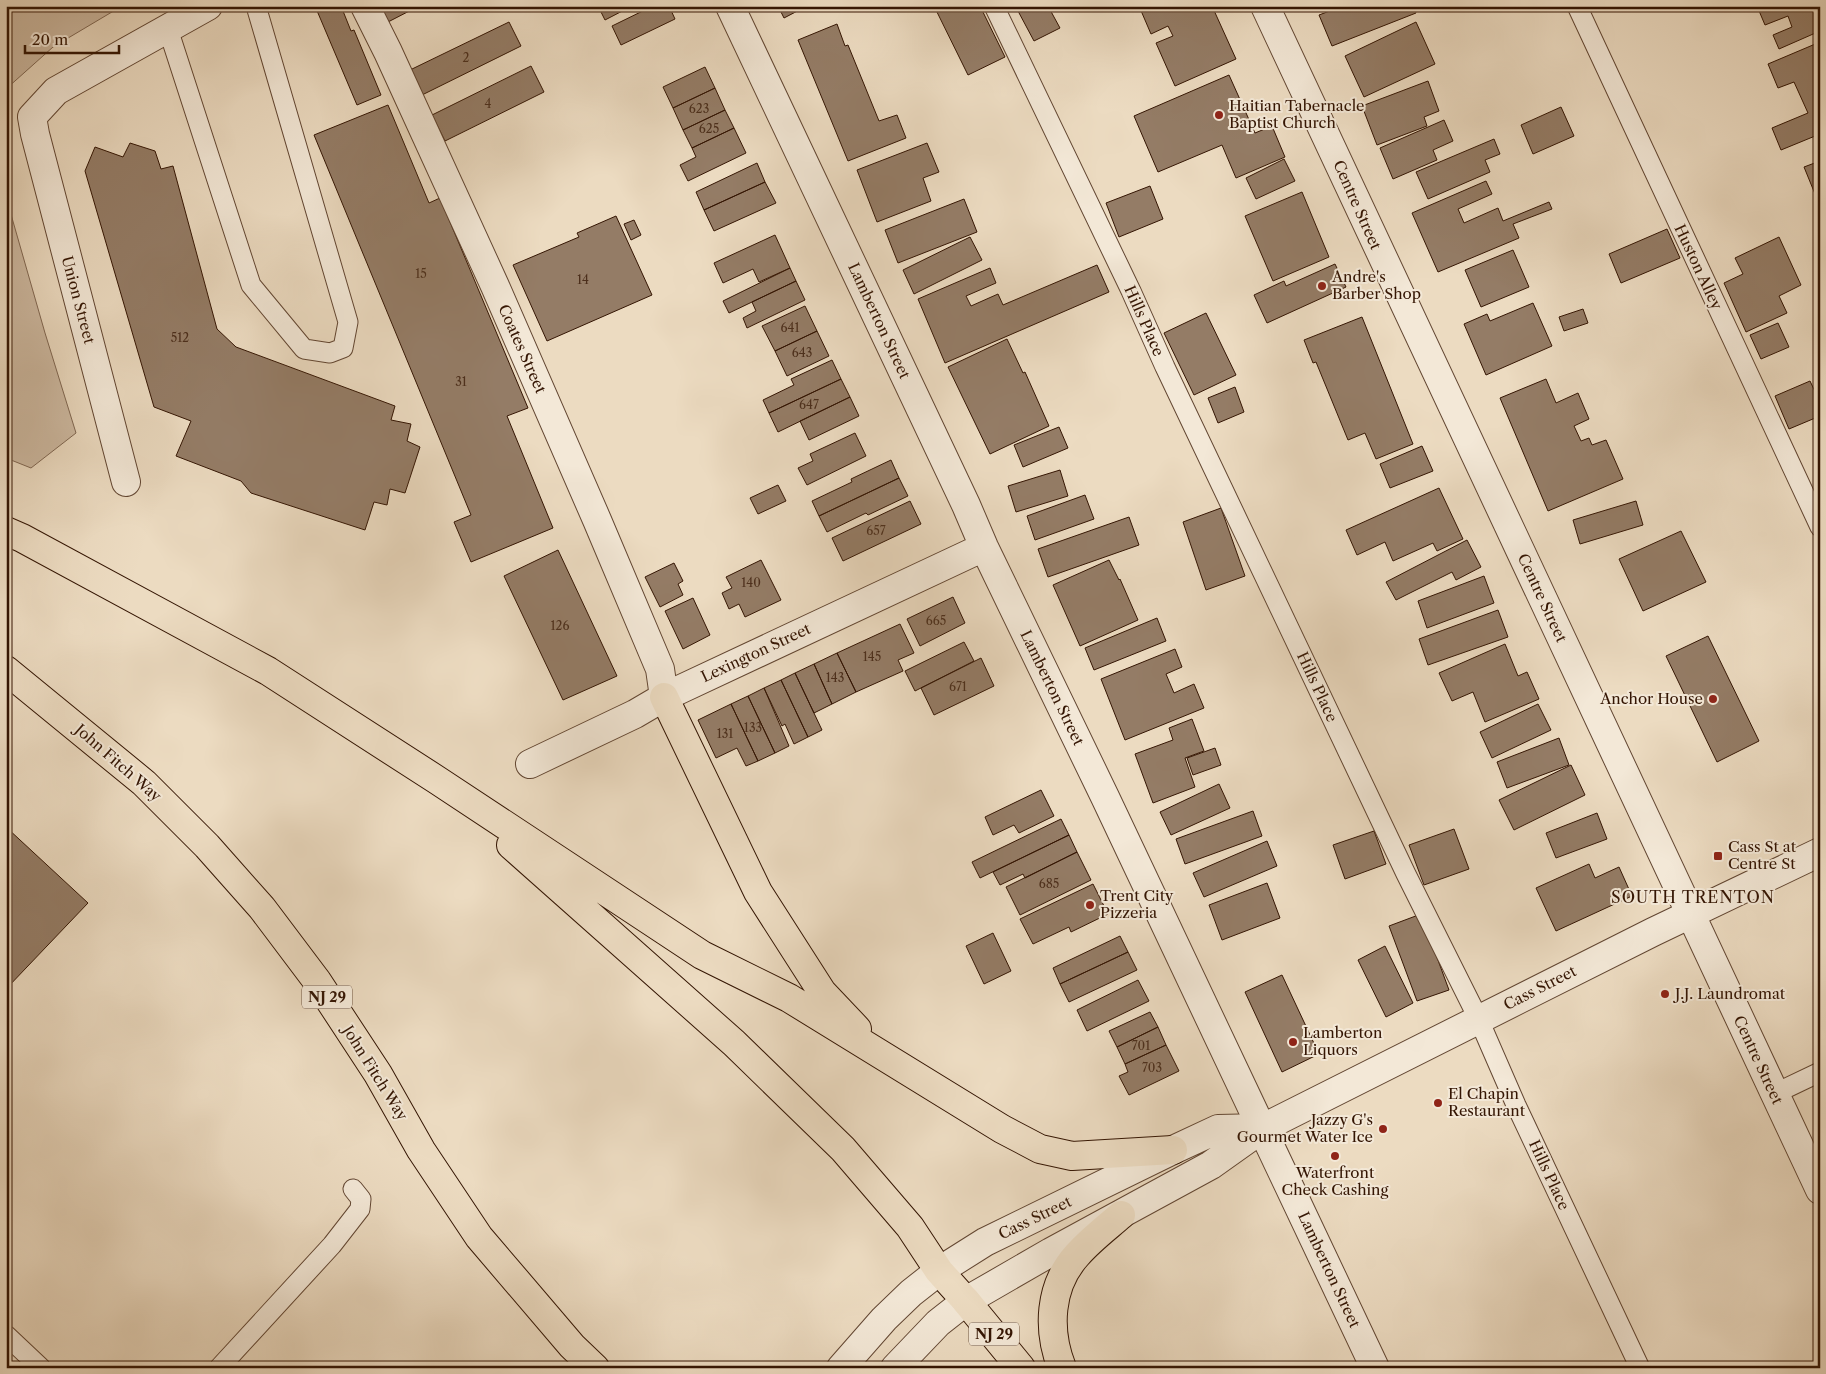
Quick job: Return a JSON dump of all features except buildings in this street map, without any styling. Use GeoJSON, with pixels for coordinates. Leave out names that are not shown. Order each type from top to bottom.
{"type":"FeatureCollection","features":[{"type":"Feature","properties":{"kind":"highway","name":"NJ 29"},"geometry":{"type":"LineString","coordinates":[[6,531],[268,671],[437,780],[734,1042],[836,1142],[910,1227],[939,1270],[1021,1368]]}},
{"type":"Feature","properties":{"kind":"highway","name":"John Fitch Way"},"geometry":{"type":"LineString","coordinates":[[6,670],[144,783],[207,846],[262,908],[317,981],[378,1074],[421,1150],[479,1237],[580,1357],[595,1368]]}},
{"type":"Feature","properties":{"kind":"highway"},"geometry":{"type":"LineString","coordinates":[[664,696],[758,892],[822,992],[884,1057]]}},
{"type":"Feature","properties":{"kind":"highway"},"geometry":{"type":"LineString","coordinates":[[437,780],[702,955],[789,998],[1002,1129],[1040,1149],[1072,1156],[1173,1150]]}},
{"type":"Feature","properties":{"kind":"highway"},"geometry":{"type":"LineString","coordinates":[[1062,1368],[1052,1331],[1054,1301],[1063,1276],[1077,1255],[1120,1215]]}},
{"type":"Feature","properties":{"kind":"street"},"geometry":{"type":"LineString","coordinates":[[168,29],[208,6]]}},
{"type":"Feature","properties":{"kind":"street","name":"Coates Street"},"geometry":{"type":"LineString","coordinates":[[365,6],[495,286],[589,502],[660,669],[664,696]]}},
{"type":"Feature","properties":{"kind":"street","name":"Lamberton Street"},"geometry":{"type":"LineString","coordinates":[[730,6],[984,547],[1376,1368]]}},
{"type":"Feature","properties":{"kind":"street","name":"Centre Street"},"geometry":{"type":"LineString","coordinates":[[1265,6],[1820,1190]]}},
{"type":"Feature","properties":{"kind":"street","name":"Union Street"},"geometry":{"type":"LineString","coordinates":[[126,482],[32,117],[56,91],[168,29]]}},
{"type":"Feature","properties":{"kind":"street","name":"Lexington Street"},"geometry":{"type":"LineString","coordinates":[[530,764],[635,714],[664,696],[984,547]]}},
{"type":"Feature","properties":{"kind":"street","name":"Cass Street"},"geometry":{"type":"LineString","coordinates":[[895,1368],[938,1324],[966,1301],[1051,1252],[1211,1165],[1263,1128],[1689,914],[1820,852]]}},
{"type":"Feature","properties":{"kind":"street","name":"Cass Street"},"geometry":{"type":"LineString","coordinates":[[841,1368],[911,1293],[939,1270],[985,1242],[1218,1129],[1263,1128]]}},
{"type":"Feature","properties":{"kind":"lane"},"geometry":{"type":"LineString","coordinates":[[168,29],[250,284],[304,349],[330,353],[343,348],[348,322],[256,6]]}},
{"type":"Feature","properties":{"kind":"lane","name":"Hills Place"},"geometry":{"type":"LineString","coordinates":[[994,6],[1131,291],[1165,367],[1406,874],[1478,1020],[1640,1368]]}},
{"type":"Feature","properties":{"kind":"lane","name":"Huston Alley"},"geometry":{"type":"LineString","coordinates":[[1577,6],[1820,527]]}},
{"type":"Feature","properties":{"kind":"lane"},"geometry":{"type":"LineString","coordinates":[[1774,1094],[1820,1072]]}},
{"type":"Feature","properties":{"kind":"lane"},"geometry":{"type":"LineString","coordinates":[[219,1368],[332,1245],[360,1209],[361,1198],[353,1189]]}},
{"type":"Feature","properties":{"kind":"lane"},"geometry":{"type":"LineString","coordinates":[[6,1335],[41,1368]]}},
{"type":"Feature","properties":{"kind":"shaded area"},"geometry":{"type":"Polygon","coordinates":[[[6,6],[122,6],[53,47],[6,89],[6,6]]]}},
{"type":"Feature","properties":{"kind":"shaded area"},"geometry":{"type":"Polygon","coordinates":[[[6,197],[76,433],[31,468],[6,458],[6,197]]]}},
{"type":"Feature","properties":{"kind":"place","name":"Haitian Tabernacle Baptist Church"},"geometry":{"type":"Point","coordinates":[1219,115]}},
{"type":"Feature","properties":{"kind":"place","name":"Andre's Barber Shop"},"geometry":{"type":"Point","coordinates":[1322,286]}},
{"type":"Feature","properties":{"kind":"place","name":"Anchor House"},"geometry":{"type":"Point","coordinates":[1713,699]}},
{"type":"Feature","properties":{"kind":"place","name":"Cass St at Centre St"},"geometry":{"type":"Point","coordinates":[1718,856]}},
{"type":"Feature","properties":{"kind":"place","name":"Trent City Pizzeria"},"geometry":{"type":"Point","coordinates":[1090,905]}},
{"type":"Feature","properties":{"kind":"place","name":"J.J. Laundromat"},"geometry":{"type":"Point","coordinates":[1665,994]}},
{"type":"Feature","properties":{"kind":"place","name":"Lamberton Liquors"},"geometry":{"type":"Point","coordinates":[1293,1042]}},
{"type":"Feature","properties":{"kind":"place","name":"El Chapin Restaurant"},"geometry":{"type":"Point","coordinates":[1438,1103]}},
{"type":"Feature","properties":{"kind":"place","name":"Jazzy G's Gourmet Water Ice"},"geometry":{"type":"Point","coordinates":[1383,1129]}},
{"type":"Feature","properties":{"kind":"place","name":"Waterfront Check Cashing"},"geometry":{"type":"Point","coordinates":[1335,1156]}},
{"type":"Feature","properties":{"kind":"district","name":"SOUTH TRENTON"},"geometry":{"type":"Point","coordinates":[1693,897]}}]}
